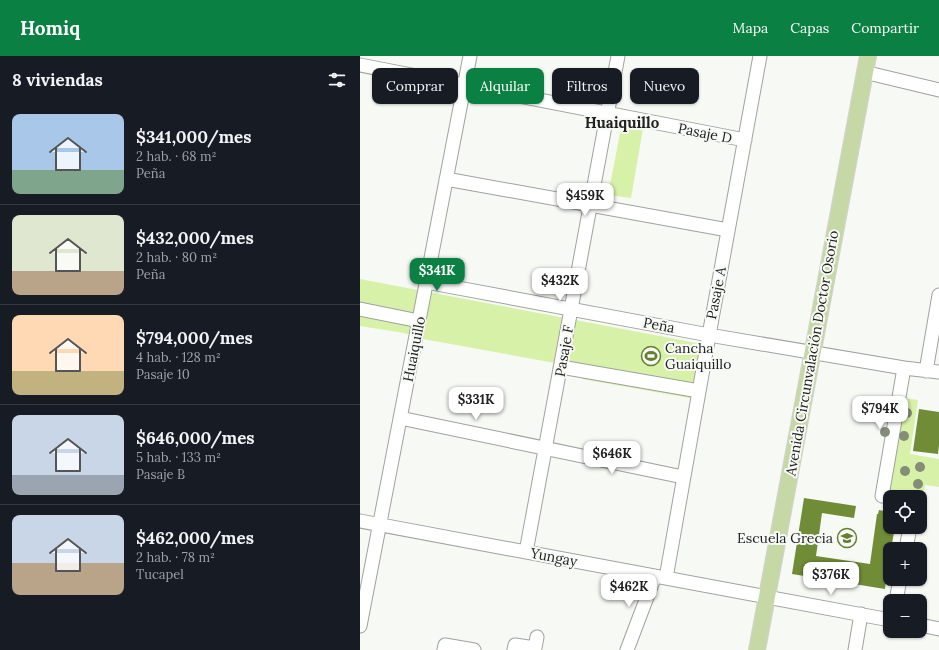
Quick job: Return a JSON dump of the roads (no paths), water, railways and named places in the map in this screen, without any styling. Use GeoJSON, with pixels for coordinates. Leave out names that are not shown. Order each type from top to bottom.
{"type":"FeatureCollection","features":[{"type":"Feature","properties":{"kind":"main road","name":"Avenida Circunvalación Doctor Osorio"},"geometry":{"type":"LineString","coordinates":[[757,650],[868,56]]}},
{"type":"Feature","properties":{"kind":"street","name":"Huaiquillo"},"geometry":{"type":"LineString","coordinates":[[360,626],[470,56]]}},
{"type":"Feature","properties":{"kind":"street","name":"Pasaje F"},"geometry":{"type":"LineString","coordinates":[[526,552],[618,56]]}},
{"type":"Feature","properties":{"kind":"street","name":"Pasaje A"},"geometry":{"type":"LineString","coordinates":[[627,650],[660,577],[683,477],[760,56]]}},
{"type":"Feature","properties":{"kind":"street","name":"Pasaje D"},"geometry":{"type":"LineString","coordinates":[[360,65],[745,140]]}},
{"type":"Feature","properties":{"kind":"street"},"geometry":{"type":"LineString","coordinates":[[864,72],[939,90]]}},
{"type":"Feature","properties":{"kind":"street"},"geometry":{"type":"LineString","coordinates":[[446,179],[728,230]]}},
{"type":"Feature","properties":{"kind":"street","name":"Peña"},"geometry":{"type":"LineString","coordinates":[[426,282],[708,335],[904,368],[932,371]]}},
{"type":"Feature","properties":{"kind":"street"},"geometry":{"type":"LineString","coordinates":[[932,371],[939,295]]}},
{"type":"Feature","properties":{"kind":"street"},"geometry":{"type":"LineString","coordinates":[[360,309],[419,321]]}},
{"type":"Feature","properties":{"kind":"street"},"geometry":{"type":"LineString","coordinates":[[561,367],[699,391]]}},
{"type":"Feature","properties":{"kind":"street"},"geometry":{"type":"LineString","coordinates":[[882,496],[904,368]]}},
{"type":"Feature","properties":{"kind":"street"},"geometry":{"type":"LineString","coordinates":[[400,418],[683,477]]}},
{"type":"Feature","properties":{"kind":"street","name":"Yungay"},"geometry":{"type":"LineString","coordinates":[[360,521],[883,619]]}},
{"type":"Feature","properties":{"kind":"street"},"geometry":{"type":"LineString","coordinates":[[854,650],[861,614]]}},
{"type":"Feature","properties":{"kind":"street"},"geometry":{"type":"LineString","coordinates":[[927,626],[939,629]]}},
{"type":"Feature","properties":{"kind":"street"},"geometry":{"type":"LineString","coordinates":[[514,650],[515,645],[535,648],[537,637]]}},
{"type":"Feature","properties":{"kind":"street"},"geometry":{"type":"LineString","coordinates":[[445,647],[474,650]]}},
{"type":"Feature","properties":{"kind":"place","name":"Cancha Guaiquillo"},"geometry":{"type":"Point","coordinates":[651,356]}},
{"type":"Feature","properties":{"kind":"place","name":"Escuela Grecia"},"geometry":{"type":"Point","coordinates":[847,538]}},
{"type":"Feature","properties":{"kind":"district","name":"Huaiquillo"},"geometry":{"type":"Point","coordinates":[622,122]}}]}
